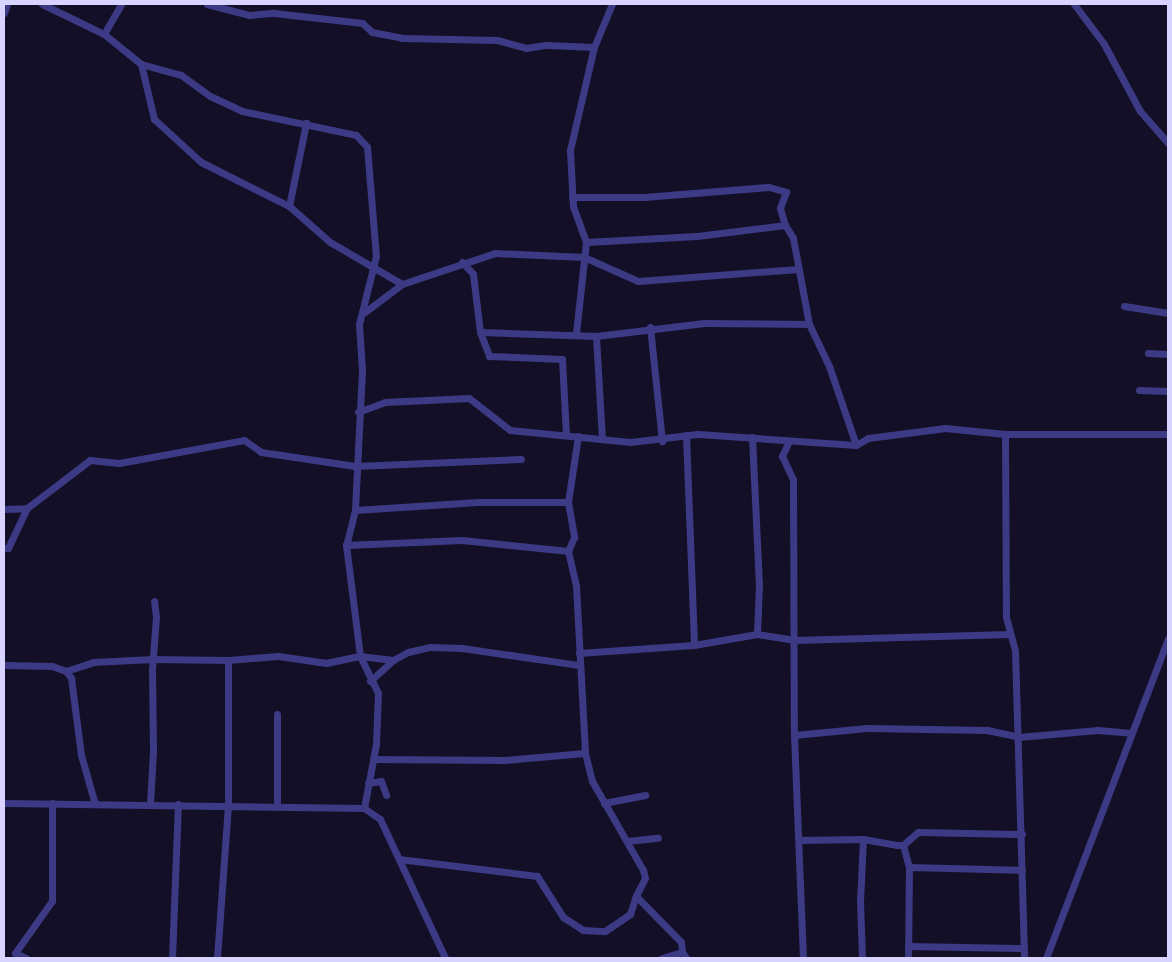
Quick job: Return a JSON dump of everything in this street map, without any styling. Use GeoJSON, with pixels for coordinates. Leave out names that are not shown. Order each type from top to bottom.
{"type":"FeatureCollection","features":[{"type":"Feature","properties":{"kind":"street"},"geometry":{"type":"LineString","coordinates":[[4,13],[7,4]]}},
{"type":"Feature","properties":{"kind":"street"},"geometry":{"type":"LineString","coordinates":[[42,4],[104,34],[141,64],[181,75],[210,96],[242,111],[306,122],[356,135],[367,147],[376,256],[363,303],[365,312]]}},
{"type":"Feature","properties":{"kind":"street"},"geometry":{"type":"LineString","coordinates":[[104,34],[121,4]]}},
{"type":"Feature","properties":{"kind":"street"},"geometry":{"type":"LineString","coordinates":[[207,4],[249,15],[274,12],[362,23],[372,32],[402,38],[497,40],[526,48],[546,45],[594,46]]}},
{"type":"Feature","properties":{"kind":"street"},"geometry":{"type":"LineString","coordinates":[[576,333],[586,242],[572,197],[570,150],[594,46],[612,4]]}},
{"type":"Feature","properties":{"kind":"street"},"geometry":{"type":"LineString","coordinates":[[1074,4],[1104,44],[1140,111],[1168,143]]}},
{"type":"Feature","properties":{"kind":"street"},"geometry":{"type":"LineString","coordinates":[[141,64],[154,119],[201,162],[289,206],[330,242],[402,284]]}},
{"type":"Feature","properties":{"kind":"street"},"geometry":{"type":"LineString","coordinates":[[289,206],[306,122]]}},
{"type":"Feature","properties":{"kind":"street"},"geometry":{"type":"LineString","coordinates":[[572,197],[644,197],[769,188],[786,192],[780,208],[785,225],[794,238],[809,324],[829,366],[856,445]]}},
{"type":"Feature","properties":{"kind":"street"},"geometry":{"type":"LineString","coordinates":[[586,242],[697,236],[785,225]]}},
{"type":"Feature","properties":{"kind":"street"},"geometry":{"type":"LineString","coordinates":[[364,808],[373,759],[378,693],[370,681],[360,656],[346,546],[355,510],[355,466],[362,371],[359,324],[365,312],[402,284],[462,262],[495,253],[584,257],[638,281],[799,269]]}},
{"type":"Feature","properties":{"kind":"street"},"geometry":{"type":"LineString","coordinates":[[462,262],[473,274],[480,332],[489,356],[562,359],[566,435]]}},
{"type":"Feature","properties":{"kind":"street"},"geometry":{"type":"LineString","coordinates":[[1124,306],[1168,313]]}},
{"type":"Feature","properties":{"kind":"street"},"geometry":{"type":"LineString","coordinates":[[480,332],[576,333],[596,336],[650,327],[760,321],[809,324]]}},
{"type":"Feature","properties":{"kind":"street"},"geometry":{"type":"LineString","coordinates":[[650,327],[662,441]]}},
{"type":"Feature","properties":{"kind":"street"},"geometry":{"type":"LineString","coordinates":[[596,336],[602,439]]}},
{"type":"Feature","properties":{"kind":"street"},"geometry":{"type":"LineString","coordinates":[[1148,353],[1168,354]]}},
{"type":"Feature","properties":{"kind":"street"},"geometry":{"type":"LineString","coordinates":[[1139,390],[1168,391]]}},
{"type":"Feature","properties":{"kind":"street"},"geometry":{"type":"LineString","coordinates":[[358,412],[385,402],[469,398],[510,430],[602,439],[662,441],[686,435],[752,437],[856,445],[868,438],[945,428],[1005,434],[1168,434]]}},
{"type":"Feature","properties":{"kind":"street"},"geometry":{"type":"LineString","coordinates":[[1005,434],[1006,617],[1015,651],[1022,834],[1024,958]]}},
{"type":"Feature","properties":{"kind":"street"},"geometry":{"type":"LineString","coordinates":[[686,435],[694,645]]}},
{"type":"Feature","properties":{"kind":"street"},"geometry":{"type":"LineString","coordinates":[[399,859],[537,876],[564,917],[583,930],[605,931],[630,914],[645,878],[627,841],[592,781],[585,753],[578,664],[576,586],[568,551],[574,538],[568,502],[578,436]]}},
{"type":"Feature","properties":{"kind":"street"},"geometry":{"type":"LineString","coordinates":[[752,437],[759,584],[758,634]]}},
{"type":"Feature","properties":{"kind":"street"},"geometry":{"type":"LineString","coordinates":[[4,548],[8,548],[27,508],[90,460],[119,463],[244,440],[261,452],[355,466],[480,458],[521,459]]}},
{"type":"Feature","properties":{"kind":"street"},"geometry":{"type":"LineString","coordinates":[[789,441],[782,456],[792,480],[794,735],[803,958]]}},
{"type":"Feature","properties":{"kind":"street"},"geometry":{"type":"LineString","coordinates":[[355,510],[478,502],[568,502]]}},
{"type":"Feature","properties":{"kind":"street"},"geometry":{"type":"LineString","coordinates":[[4,510],[27,508]]}},
{"type":"Feature","properties":{"kind":"street"},"geometry":{"type":"LineString","coordinates":[[346,546],[462,540],[568,551]]}},
{"type":"Feature","properties":{"kind":"street"},"geometry":{"type":"LineString","coordinates":[[150,804],[153,659],[156,617],[154,601]]}},
{"type":"Feature","properties":{"kind":"street"},"geometry":{"type":"LineString","coordinates":[[579,653],[694,645],[758,634],[794,640],[1010,634]]}},
{"type":"Feature","properties":{"kind":"street"},"geometry":{"type":"LineString","coordinates":[[1046,958],[1168,639]]}},
{"type":"Feature","properties":{"kind":"street"},"geometry":{"type":"LineString","coordinates":[[370,681],[393,660],[408,652],[446,648],[578,664]]}},
{"type":"Feature","properties":{"kind":"street"},"geometry":{"type":"LineString","coordinates":[[4,665],[52,666],[66,671],[93,662],[153,659],[228,660],[278,656],[326,663],[360,656],[393,660]]}},
{"type":"Feature","properties":{"kind":"street"},"geometry":{"type":"LineString","coordinates":[[217,958],[228,804],[228,660]]}},
{"type":"Feature","properties":{"kind":"street"},"geometry":{"type":"LineString","coordinates":[[66,671],[74,689],[81,755],[95,804]]}},
{"type":"Feature","properties":{"kind":"street"},"geometry":{"type":"LineString","coordinates":[[276,714],[277,804]]}},
{"type":"Feature","properties":{"kind":"street"},"geometry":{"type":"LineString","coordinates":[[794,735],[867,728],[987,730],[1019,737],[1098,730],[1131,733]]}},
{"type":"Feature","properties":{"kind":"street"},"geometry":{"type":"LineString","coordinates":[[373,759],[505,760],[585,753]]}},
{"type":"Feature","properties":{"kind":"street"},"geometry":{"type":"LineString","coordinates":[[368,783],[381,781],[386,795]]}},
{"type":"Feature","properties":{"kind":"street"},"geometry":{"type":"LineString","coordinates":[[604,802],[645,795]]}},
{"type":"Feature","properties":{"kind":"street"},"geometry":{"type":"LineString","coordinates":[[4,803],[277,804],[364,808],[380,819],[445,958]]}},
{"type":"Feature","properties":{"kind":"street"},"geometry":{"type":"LineString","coordinates":[[26,958],[15,953],[52,901],[52,803]]}},
{"type":"Feature","properties":{"kind":"street"},"geometry":{"type":"LineString","coordinates":[[172,958],[178,804]]}},
{"type":"Feature","properties":{"kind":"street"},"geometry":{"type":"LineString","coordinates":[[799,840],[864,839],[903,845],[918,832],[1022,834]]}},
{"type":"Feature","properties":{"kind":"street"},"geometry":{"type":"LineString","coordinates":[[627,841],[658,838]]}},
{"type":"Feature","properties":{"kind":"street"},"geometry":{"type":"LineString","coordinates":[[862,958],[860,902],[864,839]]}},
{"type":"Feature","properties":{"kind":"street"},"geometry":{"type":"LineString","coordinates":[[903,845],[909,867],[908,958]]}},
{"type":"Feature","properties":{"kind":"street"},"geometry":{"type":"LineString","coordinates":[[909,867],[1022,870]]}},
{"type":"Feature","properties":{"kind":"street"},"geometry":{"type":"LineString","coordinates":[[636,896],[681,942],[684,955],[662,958]]}},
{"type":"Feature","properties":{"kind":"street"},"geometry":{"type":"LineString","coordinates":[[908,946],[1024,948]]}}]}
